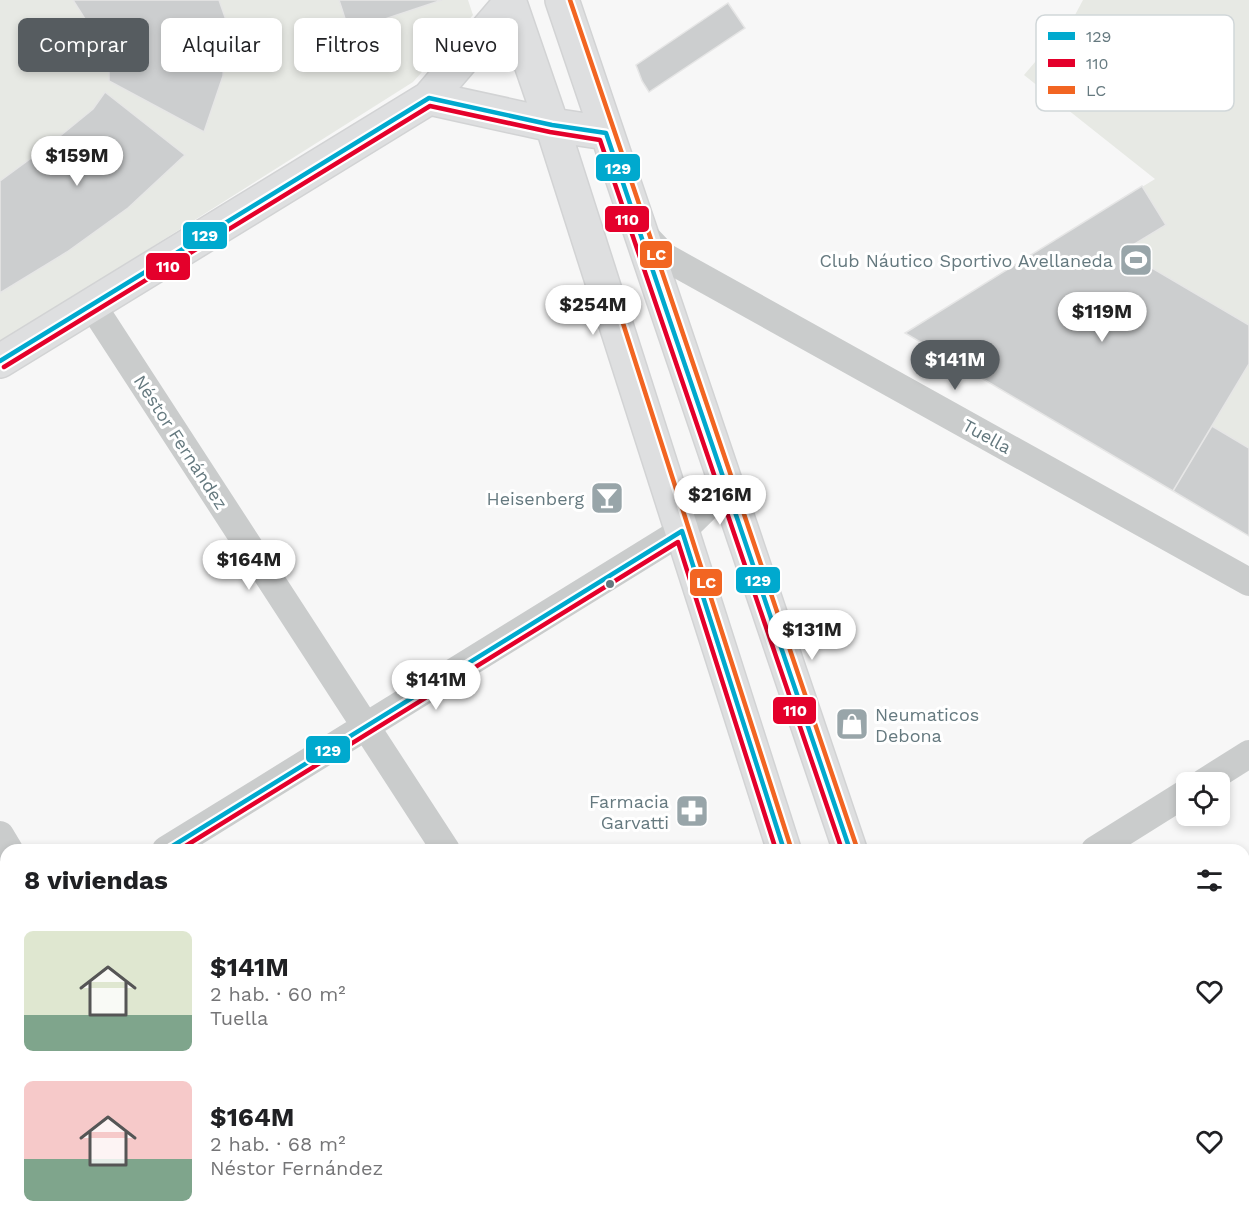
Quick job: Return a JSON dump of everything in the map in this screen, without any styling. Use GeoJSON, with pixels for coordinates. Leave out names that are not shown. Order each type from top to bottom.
{"type":"FeatureCollection","features":[{"type":"Feature","properties":{"kind":"main road"},"geometry":{"type":"LineString","coordinates":[[562,0],[848,844]]}},
{"type":"Feature","properties":{"kind":"main road"},"geometry":{"type":"LineString","coordinates":[[0,362],[429,98],[509,2]]}},
{"type":"Feature","properties":{"kind":"main road"},"geometry":{"type":"LineString","coordinates":[[509,2],[552,125],[781,844]]}},
{"type":"Feature","properties":{"kind":"main road"},"geometry":{"type":"LineString","coordinates":[[429,98],[552,125],[606,134]]}},
{"type":"Feature","properties":{"kind":"street","name":"Tuella"},"geometry":{"type":"LineString","coordinates":[[639,230],[665,257],[1249,582]]}},
{"type":"Feature","properties":{"kind":"street","name":"Néstor Fernández"},"geometry":{"type":"LineString","coordinates":[[92,305],[442,844]]}},
{"type":"Feature","properties":{"kind":"street"},"geometry":{"type":"LineString","coordinates":[[176,844],[682,531],[726,488]]}},
{"type":"Feature","properties":{"kind":"street"},"geometry":{"type":"LineString","coordinates":[[1220,772],[1249,754]]}},
{"type":"Feature","properties":{"kind":"street"},"geometry":{"type":"LineString","coordinates":[[1105,844],[1176,799]]}},
{"type":"Feature","properties":{"kind":"shaded area"},"geometry":{"type":"Polygon","coordinates":[[[0,0],[468,0],[473,15],[470,18],[413,18],[413,72],[422,72],[413,82],[0,343],[0,0]]]}},
{"type":"Feature","properties":{"kind":"shaded area","name":"Club Náutico Sportivo Avellaneda"},"geometry":{"type":"Polygon","coordinates":[[[1083,0],[1249,0],[1249,536],[905,333],[1155,179],[1069,111],[1234,111],[1234,15],[1075,15],[1083,0]]]}},
{"type":"Feature","properties":{"kind":"shaded area","name":"Club Náutico Sportivo Avellaneda"},"geometry":{"type":"Polygon","coordinates":[[[1036,61],[1036,85],[1024,75],[1036,61]]]}},
{"type":"Feature","properties":{"kind":"building"},"geometry":{"type":"Polygon","coordinates":[[[73,0],[219,0],[225,18],[161,18],[161,72],[223,72],[204,132],[109,81],[109,72],[149,72],[149,18],[84,18],[73,0]]]}},
{"type":"Feature","properties":{"kind":"building"},"geometry":{"type":"Polygon","coordinates":[[[339,0],[442,0],[388,18],[345,18],[339,0]]]}},
{"type":"Feature","properties":{"kind":"building"},"geometry":{"type":"Polygon","coordinates":[[[728,3],[745,28],[649,92],[636,65],[728,3]]]}},
{"type":"Feature","properties":{"kind":"building"},"geometry":{"type":"Polygon","coordinates":[[[105,92],[185,155],[128,208],[67,252],[0,293],[0,181],[93,109],[105,92]]]}},
{"type":"Feature","properties":{"kind":"building"},"geometry":{"type":"Polygon","coordinates":[[[1142,186],[1166,225],[1123,251],[1249,325],[1249,364],[1173,491],[905,333],[1142,186]]]}},
{"type":"Feature","properties":{"kind":"building"},"geometry":{"type":"Polygon","coordinates":[[[1212,426],[1249,448],[1249,536],[1173,491],[1212,426]]]}},
{"type":"Feature","properties":{"kind":"transit line","name":"LC"},"geometry":{"type":"LineString","coordinates":[[570,0],[856,844]]}},
{"type":"Feature","properties":{"kind":"transit line","name":"129"},"geometry":{"type":"LineString","coordinates":[[0,361],[429,98],[552,125],[606,133],[848,844]]}},
{"type":"Feature","properties":{"kind":"transit line","name":"110"},"geometry":{"type":"LineString","coordinates":[[4,367],[430,106],[550,132],[600,140],[840,844]]}},
{"type":"Feature","properties":{"kind":"transit line","name":"LC"},"geometry":{"type":"LineString","coordinates":[[621,317],[790,844]]}},
{"type":"Feature","properties":{"kind":"transit line","name":"129"},"geometry":{"type":"LineString","coordinates":[[176,844],[682,531],[782,844]]}},
{"type":"Feature","properties":{"kind":"transit line","name":"110"},"geometry":{"type":"LineString","coordinates":[[189,844],[678,542],[774,844]]}},
{"type":"Feature","properties":{"kind":"place","name":"Club Náutico Sportivo Avellaneda"},"geometry":{"type":"Point","coordinates":[1136,260]}},
{"type":"Feature","properties":{"kind":"place","name":"Heisenberg"},"geometry":{"type":"Point","coordinates":[607,498]}},
{"type":"Feature","properties":{"kind":"place","name":"Neumaticos Debona"},"geometry":{"type":"Point","coordinates":[852,724]}},
{"type":"Feature","properties":{"kind":"place","name":"Farmacia Garvatti"},"geometry":{"type":"Point","coordinates":[692,811]}}]}
